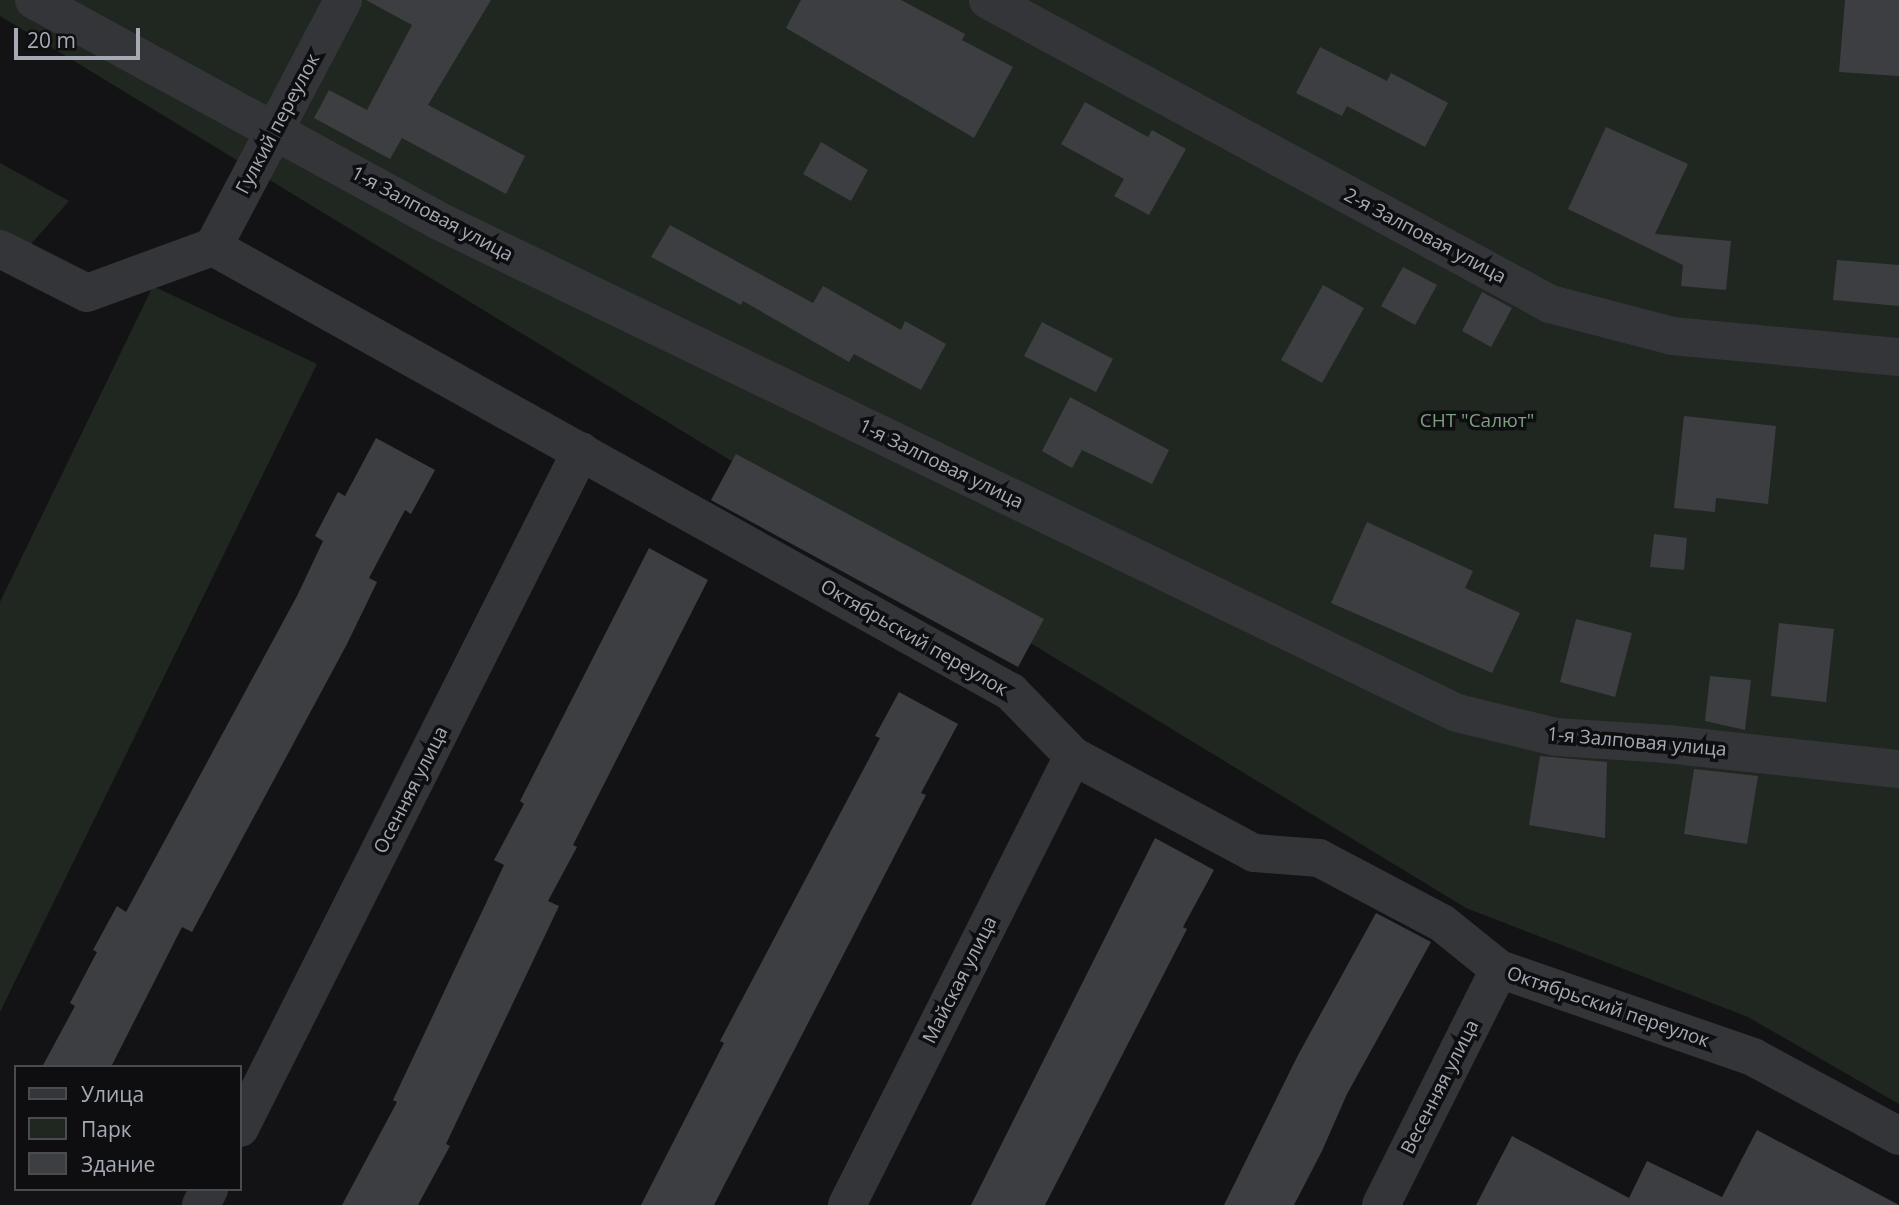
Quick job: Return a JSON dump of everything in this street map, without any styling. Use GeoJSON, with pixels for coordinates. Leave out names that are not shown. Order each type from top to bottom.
{"type":"FeatureCollection","features":[{"type":"Feature","properties":{"kind":"street","name":"1-я Залповая улица"},"geometry":{"type":"LineString","coordinates":[[34,0],[437,220],[1457,713],[1556,737],[1667,744],[1899,769]]}},
{"type":"Feature","properties":{"kind":"street","name":"Гулкий переулок"},"geometry":{"type":"LineString","coordinates":[[213,247],[343,0]]}},
{"type":"Feature","properties":{"kind":"street","name":"2-я Залповая улица"},"geometry":{"type":"LineString","coordinates":[[988,0],[1550,304],[1672,336],[1899,357]]}},
{"type":"Feature","properties":{"kind":"street"},"geometry":{"type":"LineString","coordinates":[[0,249],[87,293],[213,247]]}},
{"type":"Feature","properties":{"kind":"street","name":"Октябрьский переулок"},"geometry":{"type":"LineString","coordinates":[[213,247],[1011,692],[1073,756],[1254,853],[1319,858],[1442,923],[1499,969],[1753,1057],[1899,1136]]}},
{"type":"Feature","properties":{"kind":"street","name":"Осенняя улица"},"geometry":{"type":"LineString","coordinates":[[242,1124],[581,451]]}},
{"type":"Feature","properties":{"kind":"street","name":"Майская улица"},"geometry":{"type":"LineString","coordinates":[[847,1205],[1073,756]]}},
{"type":"Feature","properties":{"kind":"street","name":"Весенняя улица"},"geometry":{"type":"LineString","coordinates":[[1381,1205],[1499,969]]}},
{"type":"Feature","properties":{"kind":"green space","name":"СНТ \"Салют\""},"geometry":{"type":"Polygon","coordinates":[[[0,0],[1899,0],[1899,1104],[1748,1017],[1466,908],[0,16],[0,0]]]}},
{"type":"Feature","properties":{"kind":"green space"},"geometry":{"type":"Polygon","coordinates":[[[0,163],[69,201],[24,252],[0,239],[0,163]]]}},
{"type":"Feature","properties":{"kind":"green space"},"geometry":{"type":"Polygon","coordinates":[[[153,286],[317,364],[0,1012],[0,602],[153,286]]]}},
{"type":"Feature","properties":{"kind":"building"},"geometry":{"type":"Polygon","coordinates":[[[366,0],[491,0],[428,105],[525,156],[506,194],[402,138],[390,159],[314,118],[329,90],[367,110],[412,25],[366,0]]]}},
{"type":"Feature","properties":{"kind":"building"},"geometry":{"type":"Polygon","coordinates":[[[801,0],[901,0],[965,34],[962,40],[1013,67],[974,138],[786,28],[801,0]]]}},
{"type":"Feature","properties":{"kind":"building"},"geometry":{"type":"Polygon","coordinates":[[[1845,0],[1899,0],[1899,76],[1839,72],[1845,0]]]}},
{"type":"Feature","properties":{"kind":"building"},"geometry":{"type":"Polygon","coordinates":[[[1320,47],[1387,81],[1391,73],[1448,103],[1425,147],[1347,106],[1342,116],[1296,93],[1320,47]]]}},
{"type":"Feature","properties":{"kind":"building"},"geometry":{"type":"Polygon","coordinates":[[[1085,102],[1148,137],[1152,130],[1186,149],[1149,215],[1114,196],[1124,179],[1061,144],[1085,102]]]}},
{"type":"Feature","properties":{"kind":"building"},"geometry":{"type":"Polygon","coordinates":[[[1606,127],[1688,164],[1655,234],[1731,241],[1726,290],[1681,286],[1683,265],[1568,209],[1606,127]]]}},
{"type":"Feature","properties":{"kind":"building"},"geometry":{"type":"Polygon","coordinates":[[[821,142],[868,170],[851,201],[803,174],[821,142]]]}},
{"type":"Feature","properties":{"kind":"building"},"geometry":{"type":"Polygon","coordinates":[[[670,225],[813,303],[823,286],[901,330],[905,321],[946,344],[921,390],[854,354],[849,362],[743,301],[741,305],[651,257],[670,225]]]}},
{"type":"Feature","properties":{"kind":"building"},"geometry":{"type":"Polygon","coordinates":[[[1837,260],[1899,265],[1899,306],[1833,300],[1837,260]]]}},
{"type":"Feature","properties":{"kind":"building"},"geometry":{"type":"Polygon","coordinates":[[[1403,267],[1437,285],[1415,325],[1381,306],[1403,267]]]}},
{"type":"Feature","properties":{"kind":"building"},"geometry":{"type":"Polygon","coordinates":[[[1323,285],[1364,308],[1322,383],[1281,360],[1323,285]]]}},
{"type":"Feature","properties":{"kind":"building"},"geometry":{"type":"Polygon","coordinates":[[[1482,292],[1512,308],[1491,347],[1462,331],[1482,292]]]}},
{"type":"Feature","properties":{"kind":"building"},"geometry":{"type":"Polygon","coordinates":[[[1042,322],[1113,359],[1096,392],[1024,356],[1042,322]]]}},
{"type":"Feature","properties":{"kind":"building"},"geometry":{"type":"Polygon","coordinates":[[[1070,397],[1169,450],[1152,484],[1082,450],[1072,468],[1042,451],[1070,397]]]}},
{"type":"Feature","properties":{"kind":"building"},"geometry":{"type":"Polygon","coordinates":[[[1684,416],[1776,426],[1768,504],[1716,498],[1715,512],[1674,508],[1684,416]]]}},
{"type":"Feature","properties":{"kind":"building"},"geometry":{"type":"Polygon","coordinates":[[[376,438],[435,470],[411,514],[405,510],[369,578],[377,582],[347,644],[192,932],[182,927],[112,1065],[43,1065],[75,1006],[70,1003],[97,952],[93,950],[117,906],[126,912],[297,596],[323,541],[315,536],[338,492],[345,496],[376,438]]]}},
{"type":"Feature","properties":{"kind":"building"},"geometry":{"type":"Polygon","coordinates":[[[736,454],[1044,619],[1018,667],[711,500],[736,454]]]}},
{"type":"Feature","properties":{"kind":"building"},"geometry":{"type":"Polygon","coordinates":[[[1367,522],[1473,571],[1465,588],[1520,613],[1492,673],[1331,603],[1367,522]]]}},
{"type":"Feature","properties":{"kind":"building"},"geometry":{"type":"Polygon","coordinates":[[[1654,534],[1687,538],[1684,570],[1650,567],[1654,534]]]}},
{"type":"Feature","properties":{"kind":"building"},"geometry":{"type":"Polygon","coordinates":[[[649,548],[708,580],[573,845],[577,847],[548,901],[559,906],[446,1144],[450,1146],[418,1205],[342,1205],[397,1102],[393,1100],[504,865],[494,860],[524,804],[520,801],[649,548]]]}},
{"type":"Feature","properties":{"kind":"building"},"geometry":{"type":"Polygon","coordinates":[[[1576,619],[1632,633],[1615,697],[1560,682],[1576,619]]]}},
{"type":"Feature","properties":{"kind":"building"},"geometry":{"type":"Polygon","coordinates":[[[1779,623],[1834,629],[1826,702],[1771,696],[1779,623]]]}},
{"type":"Feature","properties":{"kind":"building"},"geometry":{"type":"Polygon","coordinates":[[[1710,676],[1751,680],[1745,730],[1705,721],[1710,676]]]}},
{"type":"Feature","properties":{"kind":"building"},"geometry":{"type":"Polygon","coordinates":[[[899,692],[958,724],[921,793],[926,795],[714,1205],[641,1205],[724,1043],[720,1041],[880,738],[875,736],[899,692]]]}},
{"type":"Feature","properties":{"kind":"building"},"geometry":{"type":"Polygon","coordinates":[[[1540,756],[1607,762],[1605,838],[1529,825],[1540,756]]]}},
{"type":"Feature","properties":{"kind":"building"},"geometry":{"type":"Polygon","coordinates":[[[1694,769],[1758,776],[1747,844],[1684,834],[1694,769]]]}},
{"type":"Feature","properties":{"kind":"building"},"geometry":{"type":"Polygon","coordinates":[[[1155,838],[1214,870],[1183,927],[1187,929],[1045,1205],[971,1205],[1155,838]]]}},
{"type":"Feature","properties":{"kind":"building"},"geometry":{"type":"Polygon","coordinates":[[[1376,913],[1431,942],[1347,1094],[1294,1205],[1224,1205],[1297,1057],[1376,913]]]}},
{"type":"Feature","properties":{"kind":"building"},"geometry":{"type":"Polygon","coordinates":[[[1757,1130],[1899,1205],[1476,1205],[1512,1136],[1629,1198],[1647,1161],[1722,1197],[1757,1130]]]}}]}
